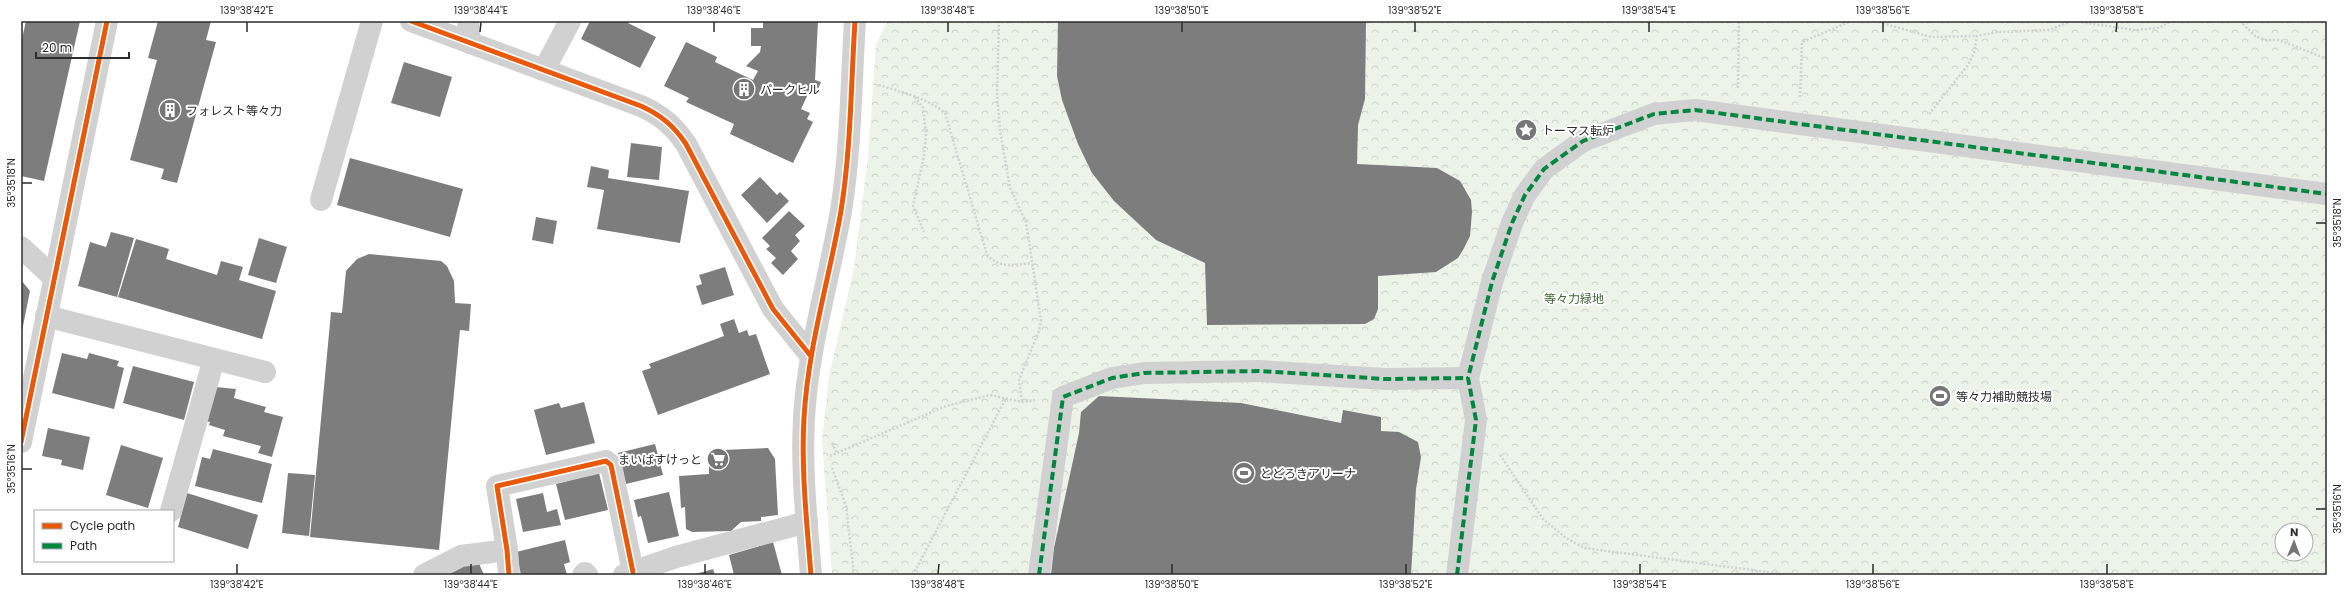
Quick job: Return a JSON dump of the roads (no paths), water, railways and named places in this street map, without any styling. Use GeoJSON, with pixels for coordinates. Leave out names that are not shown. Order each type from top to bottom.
{"type":"FeatureCollection","features":[{"type":"Feature","properties":{"kind":"street"},"geometry":{"type":"LineString","coordinates":[[21,442],[53,277],[107,21]]}},
{"type":"Feature","properties":{"kind":"street"},"geometry":{"type":"LineString","coordinates":[[321,200],[372,21]]}},
{"type":"Feature","properties":{"kind":"street"},"geometry":{"type":"LineString","coordinates":[[411,21],[656,112],[677,130],[686,144],[773,309],[810,355]]}},
{"type":"Feature","properties":{"kind":"street"},"geometry":{"type":"LineString","coordinates":[[468,21],[470,43]]}},
{"type":"Feature","properties":{"kind":"street"},"geometry":{"type":"LineString","coordinates":[[544,70],[570,21]]}},
{"type":"Feature","properties":{"kind":"street"},"geometry":{"type":"LineString","coordinates":[[811,575],[807,522],[804,419],[810,355],[841,210],[848,142],[855,21]]}},
{"type":"Feature","properties":{"kind":"street"},"geometry":{"type":"LineString","coordinates":[[1457,575],[1476,420],[1468,378],[1492,282],[1512,223],[1525,195],[1544,169],[1583,142],[1654,114],[1695,110],[2327,194]]}},
{"type":"Feature","properties":{"kind":"street"},"geometry":{"type":"LineString","coordinates":[[21,247],[53,277]]}},
{"type":"Feature","properties":{"kind":"street"},"geometry":{"type":"LineString","coordinates":[[46,316],[265,372]]}},
{"type":"Feature","properties":{"kind":"street"},"geometry":{"type":"LineString","coordinates":[[171,510],[214,359]]}},
{"type":"Feature","properties":{"kind":"street"},"geometry":{"type":"LineString","coordinates":[[1039,575],[1063,397],[1112,378],[1144,373],[1259,371],[1385,379],[1468,378]]}},
{"type":"Feature","properties":{"kind":"street"},"geometry":{"type":"LineString","coordinates":[[509,575],[507,550],[497,486],[606,461],[612,465],[629,573],[676,557],[807,522]]}},
{"type":"Feature","properties":{"kind":"street"},"geometry":{"type":"LineString","coordinates":[[424,575],[461,556],[507,550]]}},
{"type":"Feature","properties":{"kind":"street"},"geometry":{"type":"LineString","coordinates":[[583,575],[585,573],[587,575]]}},
{"type":"Feature","properties":{"kind":"place","name":"パークヒル"},"geometry":{"type":"Point","coordinates":[744,89]}},
{"type":"Feature","properties":{"kind":"place","name":"フォレスト等々力"},"geometry":{"type":"Point","coordinates":[170,110]}},
{"type":"Feature","properties":{"kind":"place","name":"トーマス転炉"},"geometry":{"type":"Point","coordinates":[1526,130]}},
{"type":"Feature","properties":{"kind":"place","name":"等々力補助競技場"},"geometry":{"type":"Point","coordinates":[1940,396]}},
{"type":"Feature","properties":{"kind":"place","name":"まいばすけっと"},"geometry":{"type":"Point","coordinates":[718,459]}},
{"type":"Feature","properties":{"kind":"place","name":"とどろきアリーナ"},"geometry":{"type":"Point","coordinates":[1244,473]}},
{"type":"Feature","properties":{"kind":"park label","name":"等々力緑地"},"geometry":{"type":"Point","coordinates":[1574,298]}}]}
